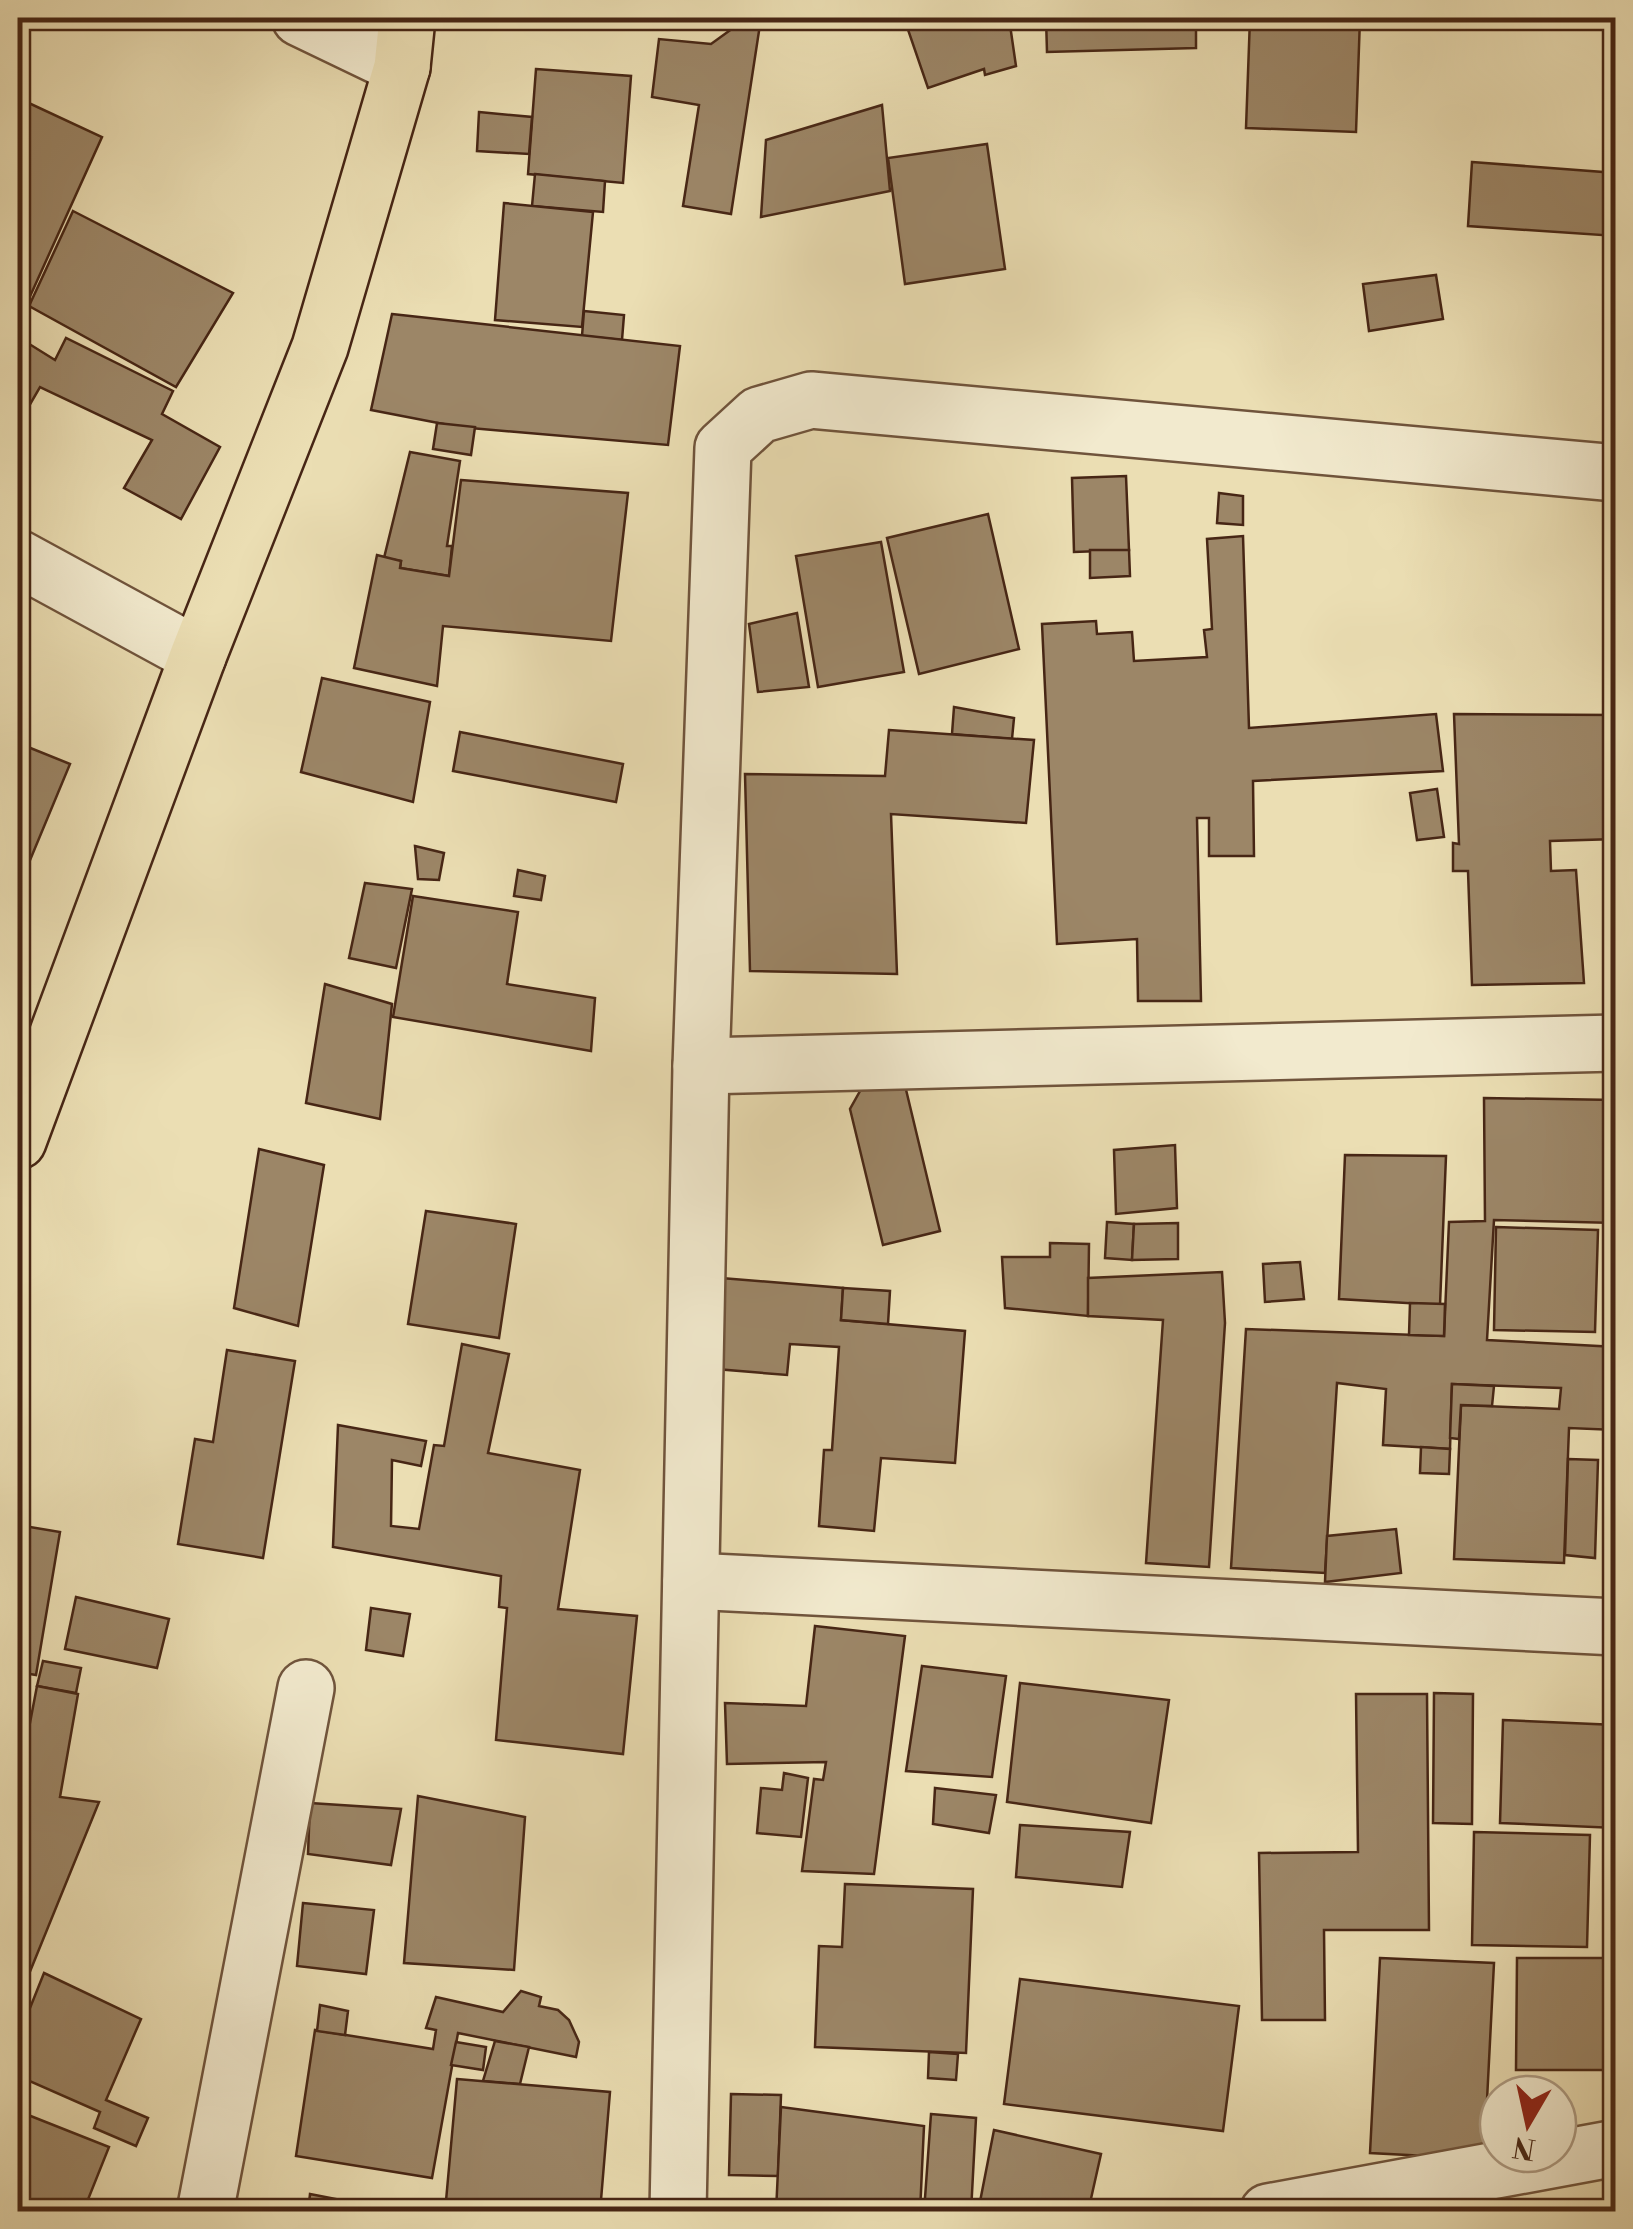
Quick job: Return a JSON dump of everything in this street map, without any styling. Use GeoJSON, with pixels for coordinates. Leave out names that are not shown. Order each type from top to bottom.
{"type":"FeatureCollection","features":[{"type":"Feature","properties":{"kind":"main road"},"geometry":{"type":"LineString","coordinates":[[18,1141],[198,656],[320,347],[404,42]]}},
{"type":"Feature","properties":{"kind":"street"},"geometry":{"type":"LineString","coordinates":[[300,18],[404,42]]}},
{"type":"Feature","properties":{"kind":"street"},"geometry":{"type":"LineString","coordinates":[[678,2212],[700,1066],[723,448],[759,415],[811,400],[1616,473]]}},
{"type":"Feature","properties":{"kind":"street"},"geometry":{"type":"LineString","coordinates":[[18,558],[198,656]]}},
{"type":"Feature","properties":{"kind":"street"},"geometry":{"type":"LineString","coordinates":[[700,1066],[1616,1043]]}},
{"type":"Feature","properties":{"kind":"street"},"geometry":{"type":"LineString","coordinates":[[691,1581],[1616,1626]]}},
{"type":"Feature","properties":{"kind":"street"},"geometry":{"type":"LineString","coordinates":[[204,2212],[306,1688]]}},
{"type":"Feature","properties":{"kind":"street"},"geometry":{"type":"LineString","coordinates":[[1268,2212],[1616,2148]]}},
{"type":"Feature","properties":{"kind":"building"},"geometry":{"type":"Polygon","coordinates":[[[747,18],[761,18],[731,214],[683,206],[699,105],[652,97],[659,39],[711,44],[747,18]]]}},
{"type":"Feature","properties":{"kind":"building"},"geometry":{"type":"Polygon","coordinates":[[[904,18],[1009,18],[1016,66],[985,75],[984,69],[928,88],[904,18]]]}},
{"type":"Feature","properties":{"kind":"building"},"geometry":{"type":"Polygon","coordinates":[[[1046,18],[1196,18],[1196,48],[1047,52],[1046,18]]]}},
{"type":"Feature","properties":{"kind":"building"},"geometry":{"type":"Polygon","coordinates":[[[1250,18],[1360,18],[1356,132],[1246,128],[1250,18]]]}},
{"type":"Feature","properties":{"kind":"building"},"geometry":{"type":"Polygon","coordinates":[[[536,69],[631,76],[623,183],[528,174],[536,69]]]}},
{"type":"Feature","properties":{"kind":"building"},"geometry":{"type":"Polygon","coordinates":[[[18,98],[102,137],[27,303],[18,298],[18,98]]]}},
{"type":"Feature","properties":{"kind":"building"},"geometry":{"type":"Polygon","coordinates":[[[882,105],[890,191],[761,217],[766,140],[882,105]]]}},
{"type":"Feature","properties":{"kind":"building"},"geometry":{"type":"Polygon","coordinates":[[[479,112],[532,117],[529,154],[477,151],[479,112]]]}},
{"type":"Feature","properties":{"kind":"building"},"geometry":{"type":"Polygon","coordinates":[[[987,144],[1005,269],[905,284],[888,158],[987,144]]]}},
{"type":"Feature","properties":{"kind":"building"},"geometry":{"type":"Polygon","coordinates":[[[1472,162],[1616,173],[1616,236],[1468,226],[1472,162]]]}},
{"type":"Feature","properties":{"kind":"building"},"geometry":{"type":"Polygon","coordinates":[[[535,174],[605,181],[603,212],[532,206],[535,174]]]}},
{"type":"Feature","properties":{"kind":"building"},"geometry":{"type":"Polygon","coordinates":[[[504,203],[593,212],[582,327],[495,320],[504,203]]]}},
{"type":"Feature","properties":{"kind":"building"},"geometry":{"type":"Polygon","coordinates":[[[73,211],[233,293],[176,387],[29,306],[73,211]]]}},
{"type":"Feature","properties":{"kind":"building"},"geometry":{"type":"Polygon","coordinates":[[[1436,275],[1443,319],[1369,331],[1363,284],[1436,275]]]}},
{"type":"Feature","properties":{"kind":"building"},"geometry":{"type":"Polygon","coordinates":[[[584,311],[624,315],[622,340],[582,336],[584,311]]]}},
{"type":"Feature","properties":{"kind":"building"},"geometry":{"type":"Polygon","coordinates":[[[392,314],[680,346],[668,445],[459,427],[371,410],[392,314]]]}},
{"type":"Feature","properties":{"kind":"building"},"geometry":{"type":"Polygon","coordinates":[[[18,337],[55,360],[66,338],[173,391],[162,414],[220,447],[181,519],[124,488],[152,440],[40,387],[18,425],[18,337]]]}},
{"type":"Feature","properties":{"kind":"building"},"geometry":{"type":"Polygon","coordinates":[[[437,423],[475,427],[471,455],[433,449],[437,423]]]}},
{"type":"Feature","properties":{"kind":"building"},"geometry":{"type":"Polygon","coordinates":[[[410,452],[460,461],[447,546],[452,546],[449,576],[400,568],[401,561],[384,558],[410,452]]]}},
{"type":"Feature","properties":{"kind":"building"},"geometry":{"type":"Polygon","coordinates":[[[1126,476],[1129,550],[1074,552],[1072,478],[1126,476]]]}},
{"type":"Feature","properties":{"kind":"building"},"geometry":{"type":"Polygon","coordinates":[[[461,480],[628,493],[611,641],[443,626],[437,686],[354,668],[377,555],[401,561],[400,568],[449,576],[461,480]]]}},
{"type":"Feature","properties":{"kind":"building"},"geometry":{"type":"Polygon","coordinates":[[[1219,493],[1243,496],[1243,525],[1217,523],[1219,493]]]}},
{"type":"Feature","properties":{"kind":"building"},"geometry":{"type":"Polygon","coordinates":[[[988,514],[1019,649],[919,674],[887,538],[988,514]]]}},
{"type":"Feature","properties":{"kind":"building"},"geometry":{"type":"Polygon","coordinates":[[[1243,536],[1249,728],[1436,714],[1443,771],[1253,781],[1254,856],[1209,856],[1209,818],[1197,818],[1201,1001],[1138,1001],[1137,939],[1057,944],[1042,624],[1096,621],[1097,634],[1132,632],[1134,661],[1207,657],[1204,630],[1212,629],[1207,539],[1243,536]]]}},
{"type":"Feature","properties":{"kind":"building"},"geometry":{"type":"Polygon","coordinates":[[[881,542],[904,672],[818,687],[796,556],[881,542]]]}},
{"type":"Feature","properties":{"kind":"building"},"geometry":{"type":"Polygon","coordinates":[[[1090,550],[1129,550],[1130,576],[1090,578],[1090,550]]]}},
{"type":"Feature","properties":{"kind":"building"},"geometry":{"type":"Polygon","coordinates":[[[797,613],[809,687],[758,692],[749,624],[797,613]]]}},
{"type":"Feature","properties":{"kind":"building"},"geometry":{"type":"Polygon","coordinates":[[[322,678],[430,702],[413,802],[301,772],[322,678]]]}},
{"type":"Feature","properties":{"kind":"building"},"geometry":{"type":"Polygon","coordinates":[[[954,707],[1014,718],[1012,739],[952,734],[954,707]]]}},
{"type":"Feature","properties":{"kind":"building"},"geometry":{"type":"Polygon","coordinates":[[[1454,714],[1616,715],[1616,839],[1550,841],[1551,871],[1576,870],[1584,983],[1472,985],[1468,871],[1453,871],[1453,843],[1459,844],[1454,714]]]}},
{"type":"Feature","properties":{"kind":"building"},"geometry":{"type":"Polygon","coordinates":[[[889,730],[1034,740],[1026,823],[891,814],[897,974],[750,971],[745,774],[885,776],[889,730]]]}},
{"type":"Feature","properties":{"kind":"building"},"geometry":{"type":"Polygon","coordinates":[[[460,732],[623,764],[616,802],[453,771],[460,732]]]}},
{"type":"Feature","properties":{"kind":"building"},"geometry":{"type":"Polygon","coordinates":[[[18,743],[70,764],[18,889],[18,743]]]}},
{"type":"Feature","properties":{"kind":"building"},"geometry":{"type":"Polygon","coordinates":[[[1437,789],[1444,837],[1417,840],[1410,793],[1437,789]]]}},
{"type":"Feature","properties":{"kind":"building"},"geometry":{"type":"Polygon","coordinates":[[[415,846],[444,853],[439,880],[418,879],[415,846]]]}},
{"type":"Feature","properties":{"kind":"building"},"geometry":{"type":"Polygon","coordinates":[[[518,870],[545,876],[541,900],[514,896],[518,870]]]}},
{"type":"Feature","properties":{"kind":"building"},"geometry":{"type":"Polygon","coordinates":[[[365,883],[412,889],[396,968],[349,958],[365,883]]]}},
{"type":"Feature","properties":{"kind":"building"},"geometry":{"type":"Polygon","coordinates":[[[413,896],[518,912],[507,984],[595,998],[591,1051],[393,1017],[413,896]]]}},
{"type":"Feature","properties":{"kind":"building"},"geometry":{"type":"Polygon","coordinates":[[[325,984],[392,1004],[380,1119],[306,1103],[325,984]]]}},
{"type":"Feature","properties":{"kind":"building"},"geometry":{"type":"Polygon","coordinates":[[[902,1073],[940,1231],[883,1245],[850,1109],[864,1084],[902,1073]]]}},
{"type":"Feature","properties":{"kind":"building"},"geometry":{"type":"Polygon","coordinates":[[[1484,1098],[1616,1100],[1616,1223],[1494,1220],[1487,1340],[1616,1347],[1616,1430],[1569,1428],[1564,1563],[1454,1559],[1461,1405],[1559,1409],[1561,1388],[1452,1384],[1450,1449],[1383,1445],[1386,1389],[1337,1383],[1325,1573],[1231,1568],[1246,1329],[1444,1336],[1449,1222],[1485,1221],[1484,1098]]]}},
{"type":"Feature","properties":{"kind":"building"},"geometry":{"type":"Polygon","coordinates":[[[1175,1145],[1177,1208],[1116,1214],[1114,1150],[1175,1145]]]}},
{"type":"Feature","properties":{"kind":"building"},"geometry":{"type":"Polygon","coordinates":[[[259,1149],[324,1165],[298,1326],[234,1308],[259,1149]]]}},
{"type":"Feature","properties":{"kind":"building"},"geometry":{"type":"Polygon","coordinates":[[[1345,1155],[1446,1156],[1440,1305],[1339,1299],[1345,1155]]]}},
{"type":"Feature","properties":{"kind":"building"},"geometry":{"type":"Polygon","coordinates":[[[426,1211],[516,1224],[499,1338],[408,1324],[426,1211]]]}},
{"type":"Feature","properties":{"kind":"building"},"geometry":{"type":"Polygon","coordinates":[[[1107,1222],[1134,1224],[1132,1260],[1105,1258],[1107,1222]]]}},
{"type":"Feature","properties":{"kind":"building"},"geometry":{"type":"Polygon","coordinates":[[[1178,1223],[1178,1259],[1132,1260],[1134,1224],[1178,1223]]]}},
{"type":"Feature","properties":{"kind":"building"},"geometry":{"type":"Polygon","coordinates":[[[1496,1227],[1598,1230],[1595,1332],[1494,1330],[1496,1227]]]}},
{"type":"Feature","properties":{"kind":"building"},"geometry":{"type":"Polygon","coordinates":[[[1050,1243],[1089,1244],[1088,1316],[1005,1308],[1002,1257],[1050,1257],[1050,1243]]]}},
{"type":"Feature","properties":{"kind":"building"},"geometry":{"type":"Polygon","coordinates":[[[1300,1262],[1304,1299],[1265,1302],[1263,1264],[1300,1262]]]}},
{"type":"Feature","properties":{"kind":"building"},"geometry":{"type":"Polygon","coordinates":[[[1222,1272],[1225,1323],[1209,1567],[1146,1563],[1163,1320],[1088,1316],[1088,1278],[1222,1272]]]}},
{"type":"Feature","properties":{"kind":"building"},"geometry":{"type":"Polygon","coordinates":[[[721,1278],[843,1288],[841,1320],[965,1331],[955,1463],[881,1458],[874,1531],[819,1526],[824,1450],[832,1450],[839,1347],[790,1344],[787,1375],[716,1369],[721,1278]]]}},
{"type":"Feature","properties":{"kind":"building"},"geometry":{"type":"Polygon","coordinates":[[[843,1288],[890,1291],[888,1324],[841,1320],[843,1288]]]}},
{"type":"Feature","properties":{"kind":"building"},"geometry":{"type":"Polygon","coordinates":[[[1410,1303],[1445,1304],[1444,1336],[1409,1335],[1410,1303]]]}},
{"type":"Feature","properties":{"kind":"building"},"geometry":{"type":"Polygon","coordinates":[[[462,1344],[509,1354],[488,1453],[580,1470],[558,1609],[637,1616],[623,1754],[496,1740],[507,1608],[499,1607],[501,1576],[333,1547],[338,1425],[426,1441],[421,1466],[392,1460],[391,1526],[419,1529],[434,1445],[444,1446],[462,1344]]]}},
{"type":"Feature","properties":{"kind":"building"},"geometry":{"type":"Polygon","coordinates":[[[227,1350],[295,1361],[263,1558],[178,1544],[195,1439],[213,1442],[227,1350]]]}},
{"type":"Feature","properties":{"kind":"building"},"geometry":{"type":"Polygon","coordinates":[[[1452,1384],[1494,1386],[1492,1406],[1461,1405],[1459,1439],[1450,1438],[1452,1384]]]}},
{"type":"Feature","properties":{"kind":"building"},"geometry":{"type":"Polygon","coordinates":[[[1421,1447],[1450,1449],[1449,1474],[1420,1473],[1421,1447]]]}},
{"type":"Feature","properties":{"kind":"building"},"geometry":{"type":"Polygon","coordinates":[[[1568,1459],[1598,1460],[1595,1558],[1565,1555],[1568,1459]]]}},
{"type":"Feature","properties":{"kind":"building"},"geometry":{"type":"Polygon","coordinates":[[[18,1525],[60,1532],[36,1675],[18,1672],[18,1525]]]}},
{"type":"Feature","properties":{"kind":"building"},"geometry":{"type":"Polygon","coordinates":[[[1396,1529],[1401,1573],[1325,1582],[1327,1536],[1396,1529]]]}},
{"type":"Feature","properties":{"kind":"building"},"geometry":{"type":"Polygon","coordinates":[[[76,1597],[169,1619],[157,1668],[65,1649],[76,1597]]]}},
{"type":"Feature","properties":{"kind":"building"},"geometry":{"type":"Polygon","coordinates":[[[371,1608],[410,1614],[403,1656],[366,1650],[371,1608]]]}},
{"type":"Feature","properties":{"kind":"building"},"geometry":{"type":"Polygon","coordinates":[[[815,1626],[905,1636],[874,1874],[802,1871],[814,1779],[823,1780],[826,1762],[727,1764],[725,1703],[806,1706],[815,1626]]]}},
{"type":"Feature","properties":{"kind":"building"},"geometry":{"type":"Polygon","coordinates":[[[43,1661],[81,1668],[76,1693],[37,1686],[43,1661]]]}},
{"type":"Feature","properties":{"kind":"building"},"geometry":{"type":"Polygon","coordinates":[[[922,1666],[1006,1676],[992,1777],[906,1771],[922,1666]]]}},
{"type":"Feature","properties":{"kind":"building"},"geometry":{"type":"Polygon","coordinates":[[[1020,1683],[1169,1700],[1151,1823],[1007,1802],[1020,1683]]]}},
{"type":"Feature","properties":{"kind":"building"},"geometry":{"type":"Polygon","coordinates":[[[37,1686],[78,1694],[60,1797],[99,1802],[18,2001],[18,1797],[26,1800],[28,1791],[18,1786],[37,1686]]]}},
{"type":"Feature","properties":{"kind":"building"},"geometry":{"type":"Polygon","coordinates":[[[1434,1693],[1473,1694],[1472,1824],[1433,1823],[1434,1693]]]}},
{"type":"Feature","properties":{"kind":"building"},"geometry":{"type":"Polygon","coordinates":[[[1356,1694],[1427,1694],[1429,1930],[1324,1930],[1325,2020],[1262,2020],[1259,1853],[1358,1852],[1356,1694]]]}},
{"type":"Feature","properties":{"kind":"building"},"geometry":{"type":"Polygon","coordinates":[[[1503,1720],[1616,1725],[1616,1828],[1500,1823],[1503,1720]]]}},
{"type":"Feature","properties":{"kind":"building"},"geometry":{"type":"Polygon","coordinates":[[[784,1773],[808,1778],[801,1837],[757,1833],[761,1788],[782,1790],[784,1773]]]}},
{"type":"Feature","properties":{"kind":"building"},"geometry":{"type":"Polygon","coordinates":[[[935,1788],[996,1795],[989,1833],[933,1824],[935,1788]]]}},
{"type":"Feature","properties":{"kind":"building"},"geometry":{"type":"Polygon","coordinates":[[[418,1796],[525,1817],[514,1970],[404,1963],[418,1796]]]}},
{"type":"Feature","properties":{"kind":"building"},"geometry":{"type":"Polygon","coordinates":[[[310,1803],[401,1809],[391,1865],[308,1854],[310,1803]]]}},
{"type":"Feature","properties":{"kind":"building"},"geometry":{"type":"Polygon","coordinates":[[[1020,1825],[1130,1832],[1122,1887],[1016,1877],[1020,1825]]]}},
{"type":"Feature","properties":{"kind":"building"},"geometry":{"type":"Polygon","coordinates":[[[1474,1832],[1590,1835],[1587,1947],[1472,1945],[1474,1832]]]}},
{"type":"Feature","properties":{"kind":"building"},"geometry":{"type":"Polygon","coordinates":[[[845,1884],[973,1889],[966,2053],[815,2047],[819,1946],[842,1947],[845,1884]]]}},
{"type":"Feature","properties":{"kind":"building"},"geometry":{"type":"Polygon","coordinates":[[[303,1903],[374,1910],[366,1974],[297,1966],[303,1903]]]}},
{"type":"Feature","properties":{"kind":"building"},"geometry":{"type":"Polygon","coordinates":[[[1380,1958],[1494,1963],[1488,2074],[1478,2074],[1478,2159],[1370,2153],[1380,1958]]]}},
{"type":"Feature","properties":{"kind":"building"},"geometry":{"type":"Polygon","coordinates":[[[1517,1958],[1616,1958],[1616,2070],[1516,2070],[1517,1958]]]}},
{"type":"Feature","properties":{"kind":"building"},"geometry":{"type":"Polygon","coordinates":[[[44,1973],[141,2019],[106,2100],[148,2118],[136,2146],[94,2128],[100,2112],[18,2076],[18,2038],[44,1973]]]}},
{"type":"Feature","properties":{"kind":"building"},"geometry":{"type":"Polygon","coordinates":[[[1020,1979],[1239,2006],[1223,2131],[1004,2104],[1020,1979]]]}},
{"type":"Feature","properties":{"kind":"building"},"geometry":{"type":"Polygon","coordinates":[[[521,1991],[541,1997],[539,2006],[558,2010],[569,2020],[579,2042],[576,2057],[458,2033],[432,2178],[296,2156],[315,2030],[433,2049],[436,2030],[426,2028],[436,1997],[503,2012],[521,1991]]]}},
{"type":"Feature","properties":{"kind":"building"},"geometry":{"type":"Polygon","coordinates":[[[320,2005],[348,2011],[345,2035],[317,2031],[320,2005]]]}},
{"type":"Feature","properties":{"kind":"building"},"geometry":{"type":"Polygon","coordinates":[[[495,2041],[529,2047],[520,2084],[483,2081],[495,2041]]]}},
{"type":"Feature","properties":{"kind":"building"},"geometry":{"type":"Polygon","coordinates":[[[456,2042],[486,2047],[483,2070],[451,2065],[456,2042]]]}},
{"type":"Feature","properties":{"kind":"building"},"geometry":{"type":"Polygon","coordinates":[[[929,2052],[958,2054],[956,2080],[928,2078],[929,2052]]]}},
{"type":"Feature","properties":{"kind":"building"},"geometry":{"type":"Polygon","coordinates":[[[457,2079],[610,2092],[600,2212],[445,2212],[457,2079]]]}},
{"type":"Feature","properties":{"kind":"building"},"geometry":{"type":"Polygon","coordinates":[[[731,2094],[781,2095],[778,2176],[729,2175],[731,2094]]]}},
{"type":"Feature","properties":{"kind":"building"},"geometry":{"type":"Polygon","coordinates":[[[781,2107],[924,2126],[920,2212],[776,2212],[781,2107]]]}},
{"type":"Feature","properties":{"kind":"building"},"geometry":{"type":"Polygon","coordinates":[[[18,2111],[109,2147],[83,2212],[18,2212],[18,2111]]]}},
{"type":"Feature","properties":{"kind":"building"},"geometry":{"type":"Polygon","coordinates":[[[931,2114],[976,2118],[971,2212],[924,2212],[931,2114]]]}},
{"type":"Feature","properties":{"kind":"building"},"geometry":{"type":"Polygon","coordinates":[[[994,2130],[1101,2154],[1088,2212],[978,2212],[994,2130]]]}},
{"type":"Feature","properties":{"kind":"building"},"geometry":{"type":"Polygon","coordinates":[[[310,2194],[402,2212],[308,2212],[310,2194]]]}},
{"type":"Feature","properties":{"kind":"building"},"geometry":{"type":"Polygon","coordinates":[[[1530,2201],[1607,2202],[1607,2212],[1529,2212],[1530,2201]]]}}]}
